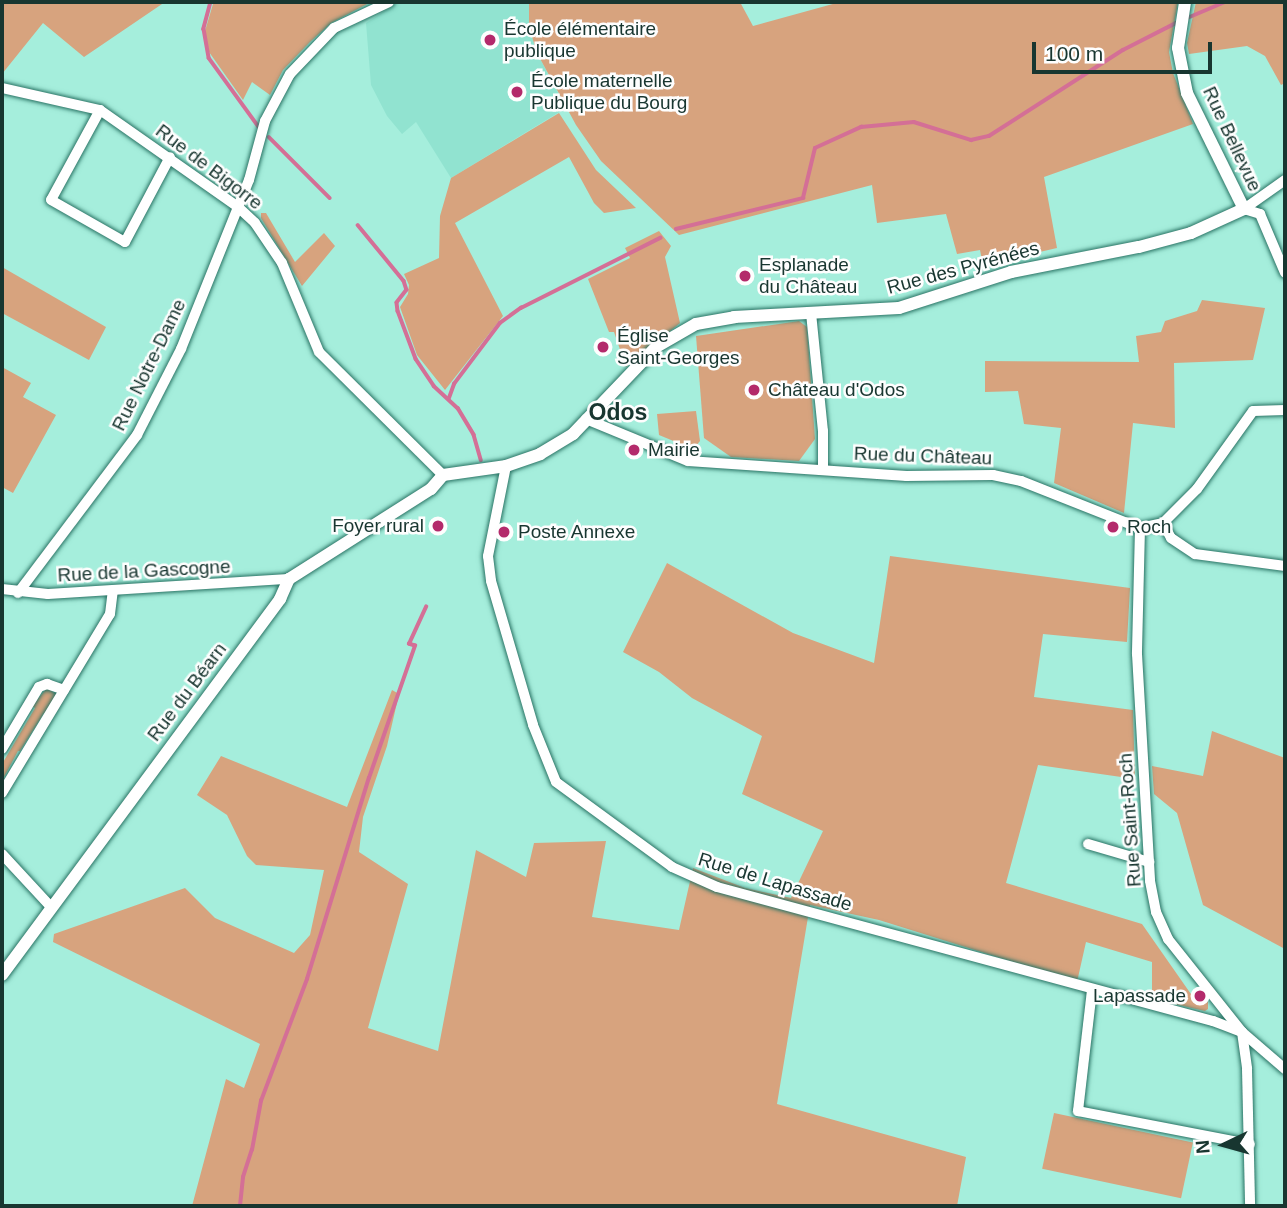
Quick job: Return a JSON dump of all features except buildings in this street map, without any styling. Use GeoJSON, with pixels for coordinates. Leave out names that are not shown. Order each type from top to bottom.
{"type":"FeatureCollection","features":[{"type":"Feature","properties":{"kind":"street","name":"Rue Notre-Dame"},"geometry":{"type":"LineString","coordinates":[[18,593],[137,435],[181,349],[238,207],[265,121],[290,74],[334,28],[388,2]]}},
{"type":"Feature","properties":{"kind":"street","name":"Rue Bellevue"},"geometry":{"type":"LineString","coordinates":[[1185,2],[1178,35],[1187,93],[1244,209]]}},
{"type":"Feature","properties":{"kind":"street","name":"Rue de Bigorre"},"geometry":{"type":"LineString","coordinates":[[2,88],[100,110],[238,207],[255,223],[282,263],[319,352],[443,475]]}},
{"type":"Feature","properties":{"kind":"street"},"geometry":{"type":"LineString","coordinates":[[100,110],[51,200],[125,242],[170,157]]}},
{"type":"Feature","properties":{"kind":"street","name":"Rue des Pyrénées"},"geometry":{"type":"LineString","coordinates":[[443,475],[506,466],[540,454],[573,434],[656,347],[695,324],[734,317],[856,312],[922,303],[1011,272],[1139,247],[1191,233],[1244,209],[1285,180]]}},
{"type":"Feature","properties":{"kind":"street"},"geometry":{"type":"LineString","coordinates":[[1244,209],[1260,214],[1285,273]]}},
{"type":"Feature","properties":{"kind":"street"},"geometry":{"type":"LineString","coordinates":[[811,313],[823,431],[823,469]]}},
{"type":"Feature","properties":{"kind":"street"},"geometry":{"type":"LineString","coordinates":[[1140,528],[1163,523],[1196,489],[1246,416],[1253,411],[1285,410]]}},
{"type":"Feature","properties":{"kind":"street","name":"Rue du Château"},"geometry":{"type":"LineString","coordinates":[[586,419],[688,461],[906,476],[993,475],[1021,481],[1140,528]]}},
{"type":"Feature","properties":{"kind":"street","name":"Rue de Lapassade"},"geometry":{"type":"LineString","coordinates":[[506,466],[488,556],[491,581],[533,725],[556,782],[672,867],[717,887],[1213,1021],[1242,1032]]}},
{"type":"Feature","properties":{"kind":"street","name":"Rue du Béarn"},"geometry":{"type":"LineString","coordinates":[[2,975],[280,599],[289,579],[431,489],[443,475]]}},
{"type":"Feature","properties":{"kind":"street"},"geometry":{"type":"LineString","coordinates":[[1163,523],[1171,538],[1195,554],[1285,566]]}},
{"type":"Feature","properties":{"kind":"street","name":"Rue Saint-Roch"},"geometry":{"type":"LineString","coordinates":[[1140,528],[1137,654],[1149,862],[1156,912],[1168,939],[1242,1032]]}},
{"type":"Feature","properties":{"kind":"street","name":"Rue de la Gascogne"},"geometry":{"type":"LineString","coordinates":[[2,589],[18,593],[113,590],[289,579]]}},
{"type":"Feature","properties":{"kind":"street"},"geometry":{"type":"LineString","coordinates":[[2,793],[110,614],[113,590]]}},
{"type":"Feature","properties":{"kind":"street"},"geometry":{"type":"LineString","coordinates":[[2,749],[39,687],[47,684],[64,690]]}},
{"type":"Feature","properties":{"kind":"street"},"geometry":{"type":"LineString","coordinates":[[1088,844],[1149,862]]}},
{"type":"Feature","properties":{"kind":"street"},"geometry":{"type":"LineString","coordinates":[[2,855],[51,907]]}},
{"type":"Feature","properties":{"kind":"street"},"geometry":{"type":"LineString","coordinates":[[1092,990],[1078,1111],[1250,1144]]}},
{"type":"Feature","properties":{"kind":"street"},"geometry":{"type":"LineString","coordinates":[[1242,1032],[1285,1069]]}},
{"type":"Feature","properties":{"kind":"street"},"geometry":{"type":"LineString","coordinates":[[1242,1032],[1250,1144],[1250,1206]]}},
{"type":"Feature","properties":{"kind":"shaded area"},"geometry":{"type":"Polygon","coordinates":[[[2,2],[165,2],[84,57],[43,23],[2,74],[2,2]]]}},
{"type":"Feature","properties":{"kind":"shaded area"},"geometry":{"type":"Polygon","coordinates":[[[200,2],[371,2],[331,23],[310,42],[283,70],[270,95],[252,82],[243,100],[209,52],[205,31],[213,4],[200,2]]]}},
{"type":"Feature","properties":{"kind":"shaded area"},"geometry":{"type":"Polygon","coordinates":[[[399,2],[529,2],[529,27],[537,53],[566,108],[451,178],[416,122],[402,134],[387,116],[371,85],[366,23],[399,2]]]}},
{"type":"Feature","properties":{"kind":"shaded area"},"geometry":{"type":"Polygon","coordinates":[[[529,2],[740,2],[753,26],[840,2],[1178,2],[1169,52],[1173,73],[1193,124],[1044,177],[1057,248],[983,265],[980,250],[957,254],[946,214],[877,223],[872,185],[679,235],[601,161],[576,125],[537,53],[529,27],[529,2]]]}},
{"type":"Feature","properties":{"kind":"shaded area"},"geometry":{"type":"Polygon","coordinates":[[[1196,2],[1285,2],[1285,83],[1281,85],[1265,56],[1247,46],[1189,54],[1187,43],[1196,2]]]}},
{"type":"Feature","properties":{"kind":"shaded area"},"geometry":{"type":"Polygon","coordinates":[[[559,113],[596,170],[636,208],[604,213],[594,203],[569,157],[455,223],[503,316],[445,390],[417,355],[400,307],[408,294],[409,285],[404,274],[439,258],[440,216],[451,178],[559,113]]]}},
{"type":"Feature","properties":{"kind":"shaded area"},"geometry":{"type":"Polygon","coordinates":[[[261,213],[266,213],[295,262],[324,233],[335,246],[302,286],[261,218],[261,213]]]}},
{"type":"Feature","properties":{"kind":"shaded area"},"geometry":{"type":"Polygon","coordinates":[[[659,231],[671,246],[665,257],[680,323],[626,367],[614,332],[609,332],[588,279],[630,258],[625,248],[659,231]]]}},
{"type":"Feature","properties":{"kind":"shaded area"},"geometry":{"type":"Polygon","coordinates":[[[2,267],[106,327],[89,360],[2,313],[2,267]]]}},
{"type":"Feature","properties":{"kind":"shaded area"},"geometry":{"type":"Polygon","coordinates":[[[1202,300],[1265,308],[1253,360],[1174,363],[1175,428],[1133,423],[1124,513],[1054,483],[1061,428],[1024,424],[1018,391],[985,392],[985,361],[1139,362],[1136,336],[1161,332],[1165,321],[1197,311],[1202,300]]]}},
{"type":"Feature","properties":{"kind":"shaded area"},"geometry":{"type":"Polygon","coordinates":[[[799,321],[807,327],[815,439],[799,461],[731,457],[704,438],[696,336],[799,321]]]}},
{"type":"Feature","properties":{"kind":"shaded area"},"geometry":{"type":"Polygon","coordinates":[[[2,367],[31,383],[23,397],[56,415],[13,493],[2,487],[2,367]]]}},
{"type":"Feature","properties":{"kind":"shaded area"},"geometry":{"type":"Polygon","coordinates":[[[696,411],[700,441],[696,446],[688,447],[659,435],[657,414],[696,411]]]}},
{"type":"Feature","properties":{"kind":"shaded area"},"geometry":{"type":"Polygon","coordinates":[[[890,556],[1130,588],[1127,642],[1043,634],[1034,697],[1133,710],[1135,779],[1038,765],[1006,883],[1142,924],[1193,997],[1201,994],[1208,1002],[1208,1009],[1205,1011],[1152,999],[1152,962],[1086,942],[1077,982],[879,920],[810,905],[777,1104],[966,1157],[957,1206],[192,1206],[226,1079],[244,1088],[260,1044],[53,942],[54,934],[185,888],[215,918],[294,953],[310,935],[324,870],[256,865],[247,856],[227,815],[197,795],[221,756],[347,807],[392,690],[399,694],[387,746],[363,817],[359,852],[408,884],[368,1028],[438,1051],[476,850],[526,877],[534,843],[606,841],[592,917],[679,930],[693,868],[745,888],[791,898],[823,831],[742,794],[762,736],[692,698],[659,672],[623,652],[667,563],[793,633],[874,663],[890,556]]]}},
{"type":"Feature","properties":{"kind":"shaded area"},"geometry":{"type":"Polygon","coordinates":[[[47,688],[56,694],[47,715],[44,713],[18,751],[2,781],[2,764],[35,708],[32,706],[47,688]]]}},
{"type":"Feature","properties":{"kind":"shaded area"},"geometry":{"type":"Polygon","coordinates":[[[1212,731],[1285,758],[1285,949],[1203,905],[1177,813],[1154,794],[1152,766],[1203,776],[1212,731]]]}},
{"type":"Feature","properties":{"kind":"shaded area"},"geometry":{"type":"Polygon","coordinates":[[[1054,1113],[1193,1143],[1181,1198],[1042,1169],[1054,1113]]]}},
{"type":"Feature","properties":{"kind":"waterway"},"geometry":{"type":"LineString","coordinates":[[211,2],[204,29],[209,58],[259,127]]}},
{"type":"Feature","properties":{"kind":"waterway"},"geometry":{"type":"LineString","coordinates":[[1185,19],[1225,2]]}},
{"type":"Feature","properties":{"kind":"waterway"},"geometry":{"type":"LineString","coordinates":[[676,229],[803,198],[815,148],[861,127],[914,122],[971,140],[989,136],[1123,50],[1178,22]]}},
{"type":"Feature","properties":{"kind":"waterway"},"geometry":{"type":"LineString","coordinates":[[269,137],[330,198]]}},
{"type":"Feature","properties":{"kind":"waterway"},"geometry":{"type":"LineString","coordinates":[[358,225],[404,281],[407,290],[397,303],[398,311],[416,359],[434,386],[458,408],[474,435],[481,460]]}},
{"type":"Feature","properties":{"kind":"waterway"},"geometry":{"type":"LineString","coordinates":[[449,398],[454,384],[500,323],[521,308],[660,238]]}},
{"type":"Feature","properties":{"kind":"waterway"},"geometry":{"type":"LineString","coordinates":[[240,1206],[243,1177],[252,1150],[261,1101],[307,979],[369,778],[415,646],[409,644],[426,607]]}},
{"type":"Feature","properties":{"kind":"place","name":"École élémentaire publique"},"geometry":{"type":"Point","coordinates":[490,40]}},
{"type":"Feature","properties":{"kind":"place","name":"École maternelle Publique du Bourg"},"geometry":{"type":"Point","coordinates":[517,92]}},
{"type":"Feature","properties":{"kind":"place","name":"Esplanade du Château"},"geometry":{"type":"Point","coordinates":[745,276]}},
{"type":"Feature","properties":{"kind":"place","name":"Église Saint-Georges"},"geometry":{"type":"Point","coordinates":[603,347]}},
{"type":"Feature","properties":{"kind":"place","name":"Château d'Odos"},"geometry":{"type":"Point","coordinates":[754,390]}},
{"type":"Feature","properties":{"kind":"place","name":"Mairie"},"geometry":{"type":"Point","coordinates":[634,450]}},
{"type":"Feature","properties":{"kind":"place","name":"Foyer rural"},"geometry":{"type":"Point","coordinates":[438,526]}},
{"type":"Feature","properties":{"kind":"place","name":"Roch"},"geometry":{"type":"Point","coordinates":[1113,527]}},
{"type":"Feature","properties":{"kind":"place","name":"Poste Annexe"},"geometry":{"type":"Point","coordinates":[504,532]}},
{"type":"Feature","properties":{"kind":"place","name":"Lapassade"},"geometry":{"type":"Point","coordinates":[1200,996]}},
{"type":"Feature","properties":{"kind":"district","name":"Odos"},"geometry":{"type":"Point","coordinates":[618,412]}}]}
